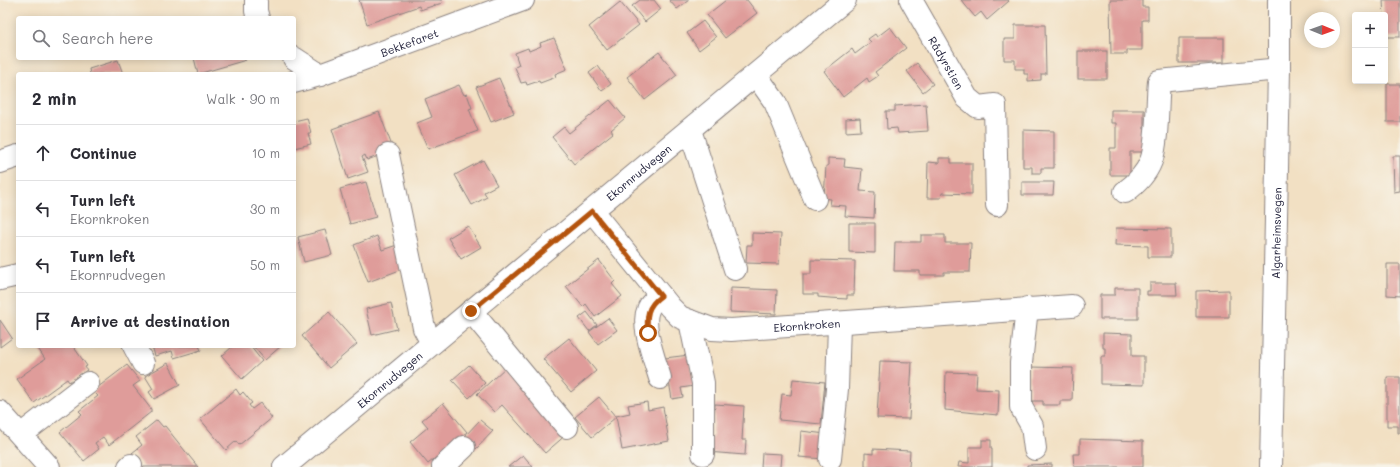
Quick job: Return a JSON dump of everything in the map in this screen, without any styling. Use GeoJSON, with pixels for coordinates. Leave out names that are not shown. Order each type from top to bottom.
{"type":"FeatureCollection","features":[{"type":"Feature","properties":{"kind":"main road"},"geometry":{"type":"LineString","coordinates":[[256,0],[257,16]]}},
{"type":"Feature","properties":{"kind":"main road","name":"Bekkefaret"},"geometry":{"type":"LineString","coordinates":[[296,81],[320,75],[523,0]]}},
{"type":"Feature","properties":{"kind":"main road","name":"Ekornrudvegen"},"geometry":{"type":"LineString","coordinates":[[284,467],[846,0]]}},
{"type":"Feature","properties":{"kind":"main road","name":"Rådyrstien"},"geometry":{"type":"LineString","coordinates":[[910,0],[967,98],[978,107],[995,105],[998,205]]}},
{"type":"Feature","properties":{"kind":"main road","name":"Algarheimsvegen"},"geometry":{"type":"LineString","coordinates":[[1271,467],[1279,0]]}},
{"type":"Feature","properties":{"kind":"main road"},"geometry":{"type":"LineString","coordinates":[[296,59],[320,75]]}},
{"type":"Feature","properties":{"kind":"main road"},"geometry":{"type":"LineString","coordinates":[[1125,192],[1145,172],[1151,160],[1156,129],[1158,81],[1279,69]]}},
{"type":"Feature","properties":{"kind":"main road"},"geometry":{"type":"LineString","coordinates":[[756,75],[775,102],[815,199]]}},
{"type":"Feature","properties":{"kind":"main road"},"geometry":{"type":"LineString","coordinates":[[690,130],[735,269]]}},
{"type":"Feature","properties":{"kind":"main road"},"geometry":{"type":"LineString","coordinates":[[388,155],[424,328],[432,343]]}},
{"type":"Feature","properties":{"kind":"main road"},"geometry":{"type":"LineString","coordinates":[[0,162],[16,157]]}},
{"type":"Feature","properties":{"kind":"main road","name":"Ekornkroken"},"geometry":{"type":"LineString","coordinates":[[592,211],[675,312],[690,321],[712,329],[731,330],[839,324],[1027,308],[1072,306]]}},
{"type":"Feature","properties":{"kind":"main road"},"geometry":{"type":"LineString","coordinates":[[0,279],[16,275]]}},
{"type":"Feature","properties":{"kind":"main road"},"geometry":{"type":"LineString","coordinates":[[660,378],[646,321],[647,310],[652,303],[661,296]]}},
{"type":"Feature","properties":{"kind":"main road"},"geometry":{"type":"LineString","coordinates":[[1027,308],[1022,363],[1021,406],[1032,426],[1035,449]]}},
{"type":"Feature","properties":{"kind":"main road"},"geometry":{"type":"LineString","coordinates":[[471,311],[567,427]]}},
{"type":"Feature","properties":{"kind":"main road"},"geometry":{"type":"LineString","coordinates":[[690,321],[703,383],[703,454]]}},
{"type":"Feature","properties":{"kind":"main road"},"geometry":{"type":"LineString","coordinates":[[830,459],[837,389],[839,324]]}},
{"type":"Feature","properties":{"kind":"main road"},"geometry":{"type":"LineString","coordinates":[[22,434],[88,382]]}},
{"type":"Feature","properties":{"kind":"main road"},"geometry":{"type":"LineString","coordinates":[[0,412],[22,434],[50,467]]}},
{"type":"Feature","properties":{"kind":"main road"},"geometry":{"type":"LineString","coordinates":[[443,467],[464,447]]}},
{"type":"Feature","properties":{"kind":"building"},"geometry":{"type":"Polygon","coordinates":[[[359,0],[441,0],[442,3],[420,10],[419,6],[367,24],[359,0]]]}},
{"type":"Feature","properties":{"kind":"building"},"geometry":{"type":"Polygon","coordinates":[[[640,0],[654,0],[661,9],[645,22],[632,6],[640,0]]]}},
{"type":"Feature","properties":{"kind":"building"},"geometry":{"type":"Polygon","coordinates":[[[669,0],[689,0],[677,9],[669,0]]]}},
{"type":"Feature","properties":{"kind":"building"},"geometry":{"type":"Polygon","coordinates":[[[726,0],[747,0],[757,13],[725,38],[707,15],[726,0]]]}},
{"type":"Feature","properties":{"kind":"building"},"geometry":{"type":"Polygon","coordinates":[[[961,0],[1009,1],[987,20],[981,12],[975,17],[961,0]]]}},
{"type":"Feature","properties":{"kind":"building"},"geometry":{"type":"Polygon","coordinates":[[[1110,0],[1142,0],[1142,7],[1148,7],[1148,20],[1142,20],[1142,50],[1127,50],[1127,54],[1111,54],[1110,0]]]}},
{"type":"Feature","properties":{"kind":"building"},"geometry":{"type":"Polygon","coordinates":[[[1383,0],[1400,0],[1400,37],[1388,37],[1388,12],[1384,12],[1383,0]]]}},
{"type":"Feature","properties":{"kind":"building"},"geometry":{"type":"Polygon","coordinates":[[[620,2],[639,25],[607,50],[589,27],[620,2]]]}},
{"type":"Feature","properties":{"kind":"building"},"geometry":{"type":"Polygon","coordinates":[[[703,21],[716,37],[699,50],[687,33],[703,21]]]}},
{"type":"Feature","properties":{"kind":"building"},"geometry":{"type":"Polygon","coordinates":[[[1015,25],[1045,25],[1046,74],[1041,74],[1041,80],[1028,81],[1028,74],[1024,74],[1024,69],[1015,69],[1015,60],[1004,60],[1004,39],[1015,39],[1015,25]]]}},
{"type":"Feature","properties":{"kind":"building"},"geometry":{"type":"Polygon","coordinates":[[[890,27],[906,48],[875,72],[878,76],[869,82],[867,78],[843,97],[824,71],[852,49],[855,54],[871,42],[868,39],[875,34],[877,37],[890,27]]]}},
{"type":"Feature","properties":{"kind":"building"},"geometry":{"type":"Polygon","coordinates":[[[554,38],[567,69],[555,74],[556,77],[540,83],[539,81],[527,85],[526,82],[521,83],[515,67],[519,65],[515,53],[528,48],[529,51],[541,46],[540,43],[554,38]]]}},
{"type":"Feature","properties":{"kind":"building"},"geometry":{"type":"Polygon","coordinates":[[[1179,38],[1224,38],[1224,63],[1179,63],[1179,38]]]}},
{"type":"Feature","properties":{"kind":"building"},"geometry":{"type":"Polygon","coordinates":[[[1078,51],[1107,51],[1107,79],[1078,79],[1078,51]]]}},
{"type":"Feature","properties":{"kind":"building"},"geometry":{"type":"Polygon","coordinates":[[[659,52],[677,75],[645,100],[627,77],[659,52]]]}},
{"type":"Feature","properties":{"kind":"building"},"geometry":{"type":"Polygon","coordinates":[[[118,60],[122,72],[90,72],[89,69],[118,60]]]}},
{"type":"Feature","properties":{"kind":"building"},"geometry":{"type":"Polygon","coordinates":[[[194,60],[246,60],[205,72],[198,72],[194,60]]]}},
{"type":"Feature","properties":{"kind":"building"},"geometry":{"type":"Polygon","coordinates":[[[917,63],[933,84],[923,92],[907,71],[917,63]]]}},
{"type":"Feature","properties":{"kind":"building"},"geometry":{"type":"Polygon","coordinates":[[[598,66],[611,84],[602,91],[589,73],[598,66]]]}},
{"type":"Feature","properties":{"kind":"building"},"geometry":{"type":"Polygon","coordinates":[[[499,78],[514,113],[491,122],[476,87],[499,78]]]}},
{"type":"Feature","properties":{"kind":"building"},"geometry":{"type":"Polygon","coordinates":[[[1387,84],[1400,84],[1400,122],[1387,122],[1387,84]]]}},
{"type":"Feature","properties":{"kind":"building"},"geometry":{"type":"Polygon","coordinates":[[[459,85],[464,95],[467,94],[472,108],[469,109],[478,131],[428,149],[417,123],[432,117],[425,99],[459,85]]]}},
{"type":"Feature","properties":{"kind":"building"},"geometry":{"type":"Polygon","coordinates":[[[610,100],[625,118],[611,130],[613,133],[574,164],[552,137],[564,127],[569,133],[610,100]]]}},
{"type":"Feature","properties":{"kind":"building"},"geometry":{"type":"Polygon","coordinates":[[[926,104],[928,131],[898,133],[897,128],[887,129],[886,111],[895,111],[895,106],[926,104]]]}},
{"type":"Feature","properties":{"kind":"building"},"geometry":{"type":"Polygon","coordinates":[[[1111,110],[1144,110],[1144,129],[1150,129],[1150,142],[1144,142],[1144,152],[1130,152],[1130,175],[1110,175],[1110,148],[1116,148],[1116,123],[1111,123],[1111,110]]]}},
{"type":"Feature","properties":{"kind":"building"},"geometry":{"type":"Polygon","coordinates":[[[379,112],[392,146],[381,155],[367,160],[365,155],[362,157],[368,172],[348,179],[332,129],[379,112]]]}},
{"type":"Feature","properties":{"kind":"building"},"geometry":{"type":"Polygon","coordinates":[[[307,118],[311,133],[308,133],[311,144],[296,148],[296,121],[307,118]]]}},
{"type":"Feature","properties":{"kind":"building"},"geometry":{"type":"Polygon","coordinates":[[[860,118],[861,131],[846,132],[846,119],[860,118]]]}},
{"type":"Feature","properties":{"kind":"building"},"geometry":{"type":"Polygon","coordinates":[[[1023,130],[1054,131],[1054,168],[1041,168],[1041,173],[1032,173],[1032,167],[1023,167],[1023,130]]]}},
{"type":"Feature","properties":{"kind":"building"},"geometry":{"type":"Polygon","coordinates":[[[1393,156],[1400,156],[1400,191],[1394,192],[1393,156]]]}},
{"type":"Feature","properties":{"kind":"building"},"geometry":{"type":"Polygon","coordinates":[[[828,158],[845,159],[844,167],[862,169],[860,191],[875,192],[874,218],[845,216],[846,206],[830,205],[831,199],[824,198],[828,158]]]}},
{"type":"Feature","properties":{"kind":"building"},"geometry":{"type":"Polygon","coordinates":[[[939,158],[951,158],[951,163],[972,163],[972,194],[942,193],[941,198],[927,198],[928,162],[939,163],[939,158]]]}},
{"type":"Feature","properties":{"kind":"building"},"geometry":{"type":"Polygon","coordinates":[[[483,160],[497,185],[484,192],[487,197],[472,205],[455,175],[483,160]]]}},
{"type":"Feature","properties":{"kind":"building"},"geometry":{"type":"Polygon","coordinates":[[[366,182],[376,217],[350,224],[340,189],[366,182]]]}},
{"type":"Feature","properties":{"kind":"building"},"geometry":{"type":"Polygon","coordinates":[[[1022,182],[1054,182],[1053,195],[1022,195],[1022,182]]]}},
{"type":"Feature","properties":{"kind":"building"},"geometry":{"type":"Polygon","coordinates":[[[849,223],[875,223],[875,253],[849,252],[849,223]]]}},
{"type":"Feature","properties":{"kind":"building"},"geometry":{"type":"Polygon","coordinates":[[[468,226],[481,247],[461,259],[448,238],[468,226]]]}},
{"type":"Feature","properties":{"kind":"building"},"geometry":{"type":"Polygon","coordinates":[[[1116,228],[1171,229],[1171,257],[1148,257],[1148,246],[1115,245],[1116,228]]]}},
{"type":"Feature","properties":{"kind":"building"},"geometry":{"type":"Polygon","coordinates":[[[325,230],[332,255],[304,262],[298,237],[325,230]]]}},
{"type":"Feature","properties":{"kind":"building"},"geometry":{"type":"Polygon","coordinates":[[[752,233],[781,234],[779,264],[746,263],[747,245],[752,245],[752,233]]]}},
{"type":"Feature","properties":{"kind":"building"},"geometry":{"type":"Polygon","coordinates":[[[921,235],[945,235],[945,243],[971,243],[970,272],[944,272],[944,275],[920,275],[920,271],[894,271],[895,242],[921,242],[921,235]]]}},
{"type":"Feature","properties":{"kind":"building"},"geometry":{"type":"Polygon","coordinates":[[[377,236],[382,250],[397,245],[405,268],[368,282],[354,245],[377,236]]]}},
{"type":"Feature","properties":{"kind":"building"},"geometry":{"type":"Polygon","coordinates":[[[599,260],[615,281],[612,284],[622,296],[595,317],[586,304],[583,307],[566,286],[599,260]]]}},
{"type":"Feature","properties":{"kind":"building"},"geometry":{"type":"Polygon","coordinates":[[[811,260],[855,261],[854,295],[847,295],[847,299],[818,297],[818,294],[803,294],[803,274],[811,274],[811,260]]]}},
{"type":"Feature","properties":{"kind":"building"},"geometry":{"type":"Polygon","coordinates":[[[1387,264],[1400,264],[1400,296],[1387,295],[1387,264]]]}},
{"type":"Feature","properties":{"kind":"building"},"geometry":{"type":"Polygon","coordinates":[[[1150,283],[1176,283],[1177,295],[1147,295],[1147,291],[1150,291],[1150,283]]]}},
{"type":"Feature","properties":{"kind":"building"},"geometry":{"type":"Polygon","coordinates":[[[731,288],[777,290],[776,314],[730,312],[731,288]]]}},
{"type":"Feature","properties":{"kind":"building"},"geometry":{"type":"Polygon","coordinates":[[[1115,288],[1138,288],[1138,319],[1100,319],[1100,295],[1115,295],[1115,288]]]}},
{"type":"Feature","properties":{"kind":"building"},"geometry":{"type":"Polygon","coordinates":[[[1229,290],[1229,317],[1196,317],[1196,291],[1229,290]]]}},
{"type":"Feature","properties":{"kind":"building"},"geometry":{"type":"Polygon","coordinates":[[[391,303],[397,329],[372,335],[366,309],[391,303]]]}},
{"type":"Feature","properties":{"kind":"building"},"geometry":{"type":"Polygon","coordinates":[[[329,312],[357,344],[329,368],[302,336],[329,312]]]}},
{"type":"Feature","properties":{"kind":"building"},"geometry":{"type":"Polygon","coordinates":[[[587,312],[597,325],[589,331],[579,318],[587,312]]]}},
{"type":"Feature","properties":{"kind":"building"},"geometry":{"type":"Polygon","coordinates":[[[608,318],[617,330],[598,344],[589,332],[608,318]]]}},
{"type":"Feature","properties":{"kind":"building"},"geometry":{"type":"Polygon","coordinates":[[[0,320],[12,338],[0,347],[0,320]]]}},
{"type":"Feature","properties":{"kind":"building"},"geometry":{"type":"Polygon","coordinates":[[[1103,333],[1132,334],[1132,356],[1144,356],[1144,385],[1101,384],[1101,356],[1105,356],[1105,348],[1103,348],[1103,333]]]}},
{"type":"Feature","properties":{"kind":"building"},"geometry":{"type":"Polygon","coordinates":[[[569,338],[596,371],[571,392],[543,359],[569,338]]]}},
{"type":"Feature","properties":{"kind":"building"},"geometry":{"type":"Polygon","coordinates":[[[38,348],[74,348],[87,366],[85,367],[87,370],[69,382],[67,379],[34,403],[17,379],[45,359],[38,348]]]}},
{"type":"Feature","properties":{"kind":"building"},"geometry":{"type":"Polygon","coordinates":[[[153,348],[200,348],[201,350],[174,358],[172,351],[155,356],[153,348]]]}},
{"type":"Feature","properties":{"kind":"building"},"geometry":{"type":"Polygon","coordinates":[[[231,348],[252,348],[262,361],[242,379],[222,356],[231,348]]]}},
{"type":"Feature","properties":{"kind":"building"},"geometry":{"type":"Polygon","coordinates":[[[255,348],[279,348],[265,360],[255,348]]]}},
{"type":"Feature","properties":{"kind":"building"},"geometry":{"type":"Polygon","coordinates":[[[689,355],[694,386],[681,388],[683,397],[672,399],[665,358],[689,355]]]}},
{"type":"Feature","properties":{"kind":"building"},"geometry":{"type":"Polygon","coordinates":[[[880,361],[912,362],[909,419],[877,418],[880,361]]]}},
{"type":"Feature","properties":{"kind":"building"},"geometry":{"type":"Polygon","coordinates":[[[168,363],[180,385],[154,399],[149,392],[153,389],[145,376],[168,363]]]}},
{"type":"Feature","properties":{"kind":"building"},"geometry":{"type":"Polygon","coordinates":[[[127,365],[140,381],[133,386],[151,409],[151,412],[109,445],[103,437],[95,443],[99,449],[84,461],[60,432],[82,414],[79,411],[98,396],[93,391],[127,365]]]}},
{"type":"Feature","properties":{"kind":"building"},"geometry":{"type":"Polygon","coordinates":[[[469,365],[485,383],[469,398],[452,380],[469,365]]]}},
{"type":"Feature","properties":{"kind":"building"},"geometry":{"type":"Polygon","coordinates":[[[507,366],[567,434],[545,453],[502,405],[494,412],[477,394],[507,366]]]}},
{"type":"Feature","properties":{"kind":"building"},"geometry":{"type":"Polygon","coordinates":[[[1030,367],[1073,368],[1072,401],[1060,401],[1060,405],[1043,405],[1043,401],[1029,401],[1030,367]]]}},
{"type":"Feature","properties":{"kind":"building"},"geometry":{"type":"Polygon","coordinates":[[[946,372],[977,373],[976,389],[999,390],[998,415],[945,410],[946,372]]]}},
{"type":"Feature","properties":{"kind":"building"},"geometry":{"type":"Polygon","coordinates":[[[1387,377],[1400,377],[1400,433],[1398,433],[1398,426],[1387,426],[1387,377]]]}},
{"type":"Feature","properties":{"kind":"building"},"geometry":{"type":"Polygon","coordinates":[[[793,379],[825,382],[821,424],[779,420],[782,394],[791,395],[793,379]]]}},
{"type":"Feature","properties":{"kind":"building"},"geometry":{"type":"Polygon","coordinates":[[[236,389],[240,395],[243,392],[252,403],[249,405],[252,409],[260,403],[272,418],[239,445],[236,441],[226,450],[200,419],[236,389]]]}},
{"type":"Feature","properties":{"kind":"building"},"geometry":{"type":"Polygon","coordinates":[[[599,397],[616,417],[592,437],[575,417],[599,397]]]}},
{"type":"Feature","properties":{"kind":"building"},"geometry":{"type":"Polygon","coordinates":[[[647,402],[648,410],[663,407],[669,441],[622,450],[616,416],[630,413],[628,405],[647,402]]]}},
{"type":"Feature","properties":{"kind":"building"},"geometry":{"type":"Polygon","coordinates":[[[443,403],[467,432],[428,464],[410,442],[428,427],[422,420],[443,403]]]}},
{"type":"Feature","properties":{"kind":"building"},"geometry":{"type":"Polygon","coordinates":[[[715,404],[744,406],[742,440],[746,440],[745,455],[707,452],[713,435],[715,404]]]}},
{"type":"Feature","properties":{"kind":"building"},"geometry":{"type":"Polygon","coordinates":[[[157,420],[163,427],[165,426],[198,467],[144,467],[132,453],[142,445],[136,437],[157,420]]]}},
{"type":"Feature","properties":{"kind":"building"},"geometry":{"type":"Polygon","coordinates":[[[480,420],[493,431],[476,449],[464,437],[480,420]]]}},
{"type":"Feature","properties":{"kind":"building"},"geometry":{"type":"Polygon","coordinates":[[[801,431],[826,434],[824,459],[799,457],[801,431]]]}},
{"type":"Feature","properties":{"kind":"building"},"geometry":{"type":"Polygon","coordinates":[[[1080,439],[1143,441],[1143,467],[1074,467],[1073,454],[1080,454],[1080,439]]]}},
{"type":"Feature","properties":{"kind":"building"},"geometry":{"type":"Polygon","coordinates":[[[982,440],[991,440],[992,467],[958,467],[959,462],[969,463],[969,447],[982,447],[982,440]]]}},
{"type":"Feature","properties":{"kind":"building"},"geometry":{"type":"Polygon","coordinates":[[[873,449],[910,451],[909,467],[865,467],[865,453],[873,454],[873,449]]]}},
{"type":"Feature","properties":{"kind":"building"},"geometry":{"type":"Polygon","coordinates":[[[762,453],[781,454],[780,467],[761,467],[762,453]]]}},
{"type":"Feature","properties":{"kind":"building"},"geometry":{"type":"Polygon","coordinates":[[[523,455],[533,467],[508,467],[523,455]]]}},
{"type":"Feature","properties":{"kind":"building"},"geometry":{"type":"Polygon","coordinates":[[[1052,464],[1052,467],[1027,467],[1027,465],[1052,464]]]}},
{"type":"Feature","properties":{"kind":"route"},"geometry":{"type":"LineString","coordinates":[[471,311],[592,211],[661,296],[652,303],[647,310],[646,321],[648,333]]}}]}
